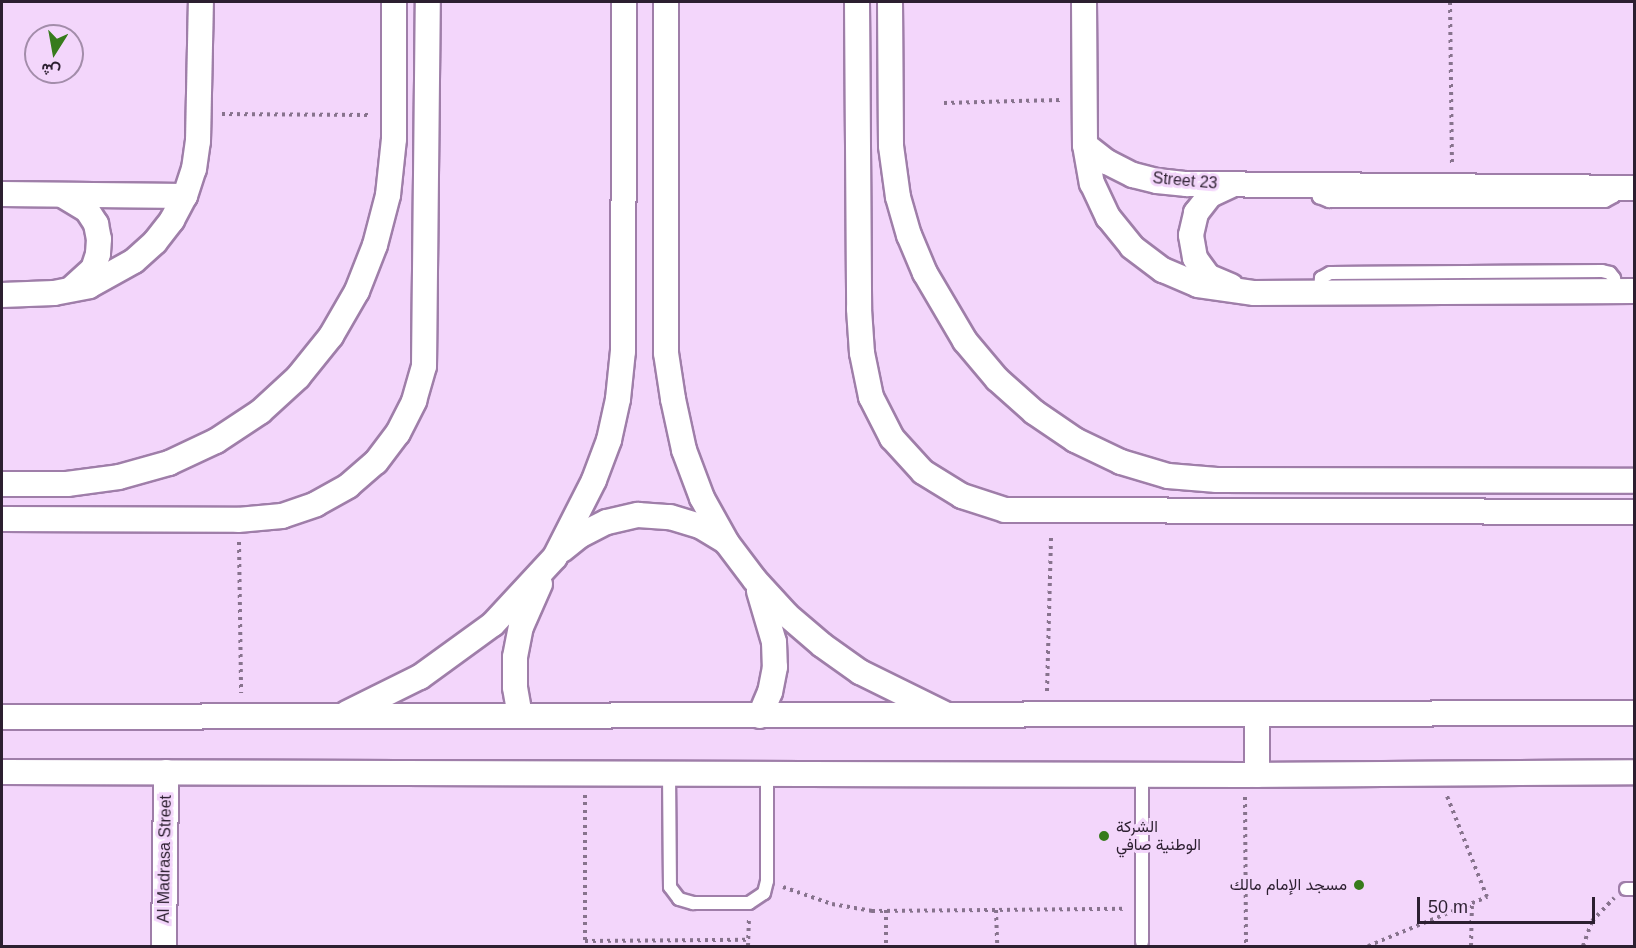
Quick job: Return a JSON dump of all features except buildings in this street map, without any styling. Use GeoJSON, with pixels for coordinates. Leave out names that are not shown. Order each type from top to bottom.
{"type":"FeatureCollection","features":[{"type":"Feature","properties":{"kind":"street"},"geometry":{"type":"LineString","coordinates":[[2,295],[54,293],[89,285],[134,261],[166,228],[185,196],[194,169],[201,114],[201,2]]}},
{"type":"Feature","properties":{"kind":"street"},"geometry":{"type":"LineString","coordinates":[[2,484],[67,484],[119,477],[169,463],[216,441],[260,412],[298,377],[331,336],[357,291],[375,245],[388,195],[394,115],[394,2]]}},
{"type":"Feature","properties":{"kind":"street"},"geometry":{"type":"LineString","coordinates":[[2,519],[238,520],[282,516],[316,504],[348,486],[376,462],[398,434],[414,401],[424,366],[428,2]]}},
{"type":"Feature","properties":{"kind":"street"},"geometry":{"type":"LineString","coordinates":[[520,716],[515,677],[521,627],[532,599],[594,480],[609,440],[618,399],[623,351],[624,2]]}},
{"type":"Feature","properties":{"kind":"street"},"geometry":{"type":"LineString","coordinates":[[666,2],[666,353],[672,399],[684,450],[702,498],[727,543],[755,580],[787,615],[822,645],[860,672],[950,716]]}},
{"type":"Feature","properties":{"kind":"street"},"geometry":{"type":"LineString","coordinates":[[857,2],[859,309],[862,353],[872,397],[892,438],[923,472],[962,496],[1005,510],[1051,512],[1635,512]]}},
{"type":"Feature","properties":{"kind":"street"},"geometry":{"type":"LineString","coordinates":[[890,2],[891,146],[898,197],[909,235],[926,273],[965,341],[997,379],[1034,412],[1075,440],[1121,462],[1168,476],[1218,480],[1635,481]]}},
{"type":"Feature","properties":{"kind":"street"},"geometry":{"type":"LineString","coordinates":[[1084,2],[1085,146],[1092,183],[1108,217],[1132,247],[1163,270],[1198,285],[1254,293],[1625,291]]}},
{"type":"Feature","properties":{"kind":"street","name":"Street 23"},"geometry":{"type":"LineString","coordinates":[[1085,146],[1107,162],[1133,175],[1156,181],[1231,185],[1625,188]]}},
{"type":"Feature","properties":{"kind":"street"},"geometry":{"type":"LineString","coordinates":[[1231,185],[1210,195],[1196,213],[1191,235],[1195,258],[1208,276],[1254,293]]}},
{"type":"Feature","properties":{"kind":"street"},"geometry":{"type":"LineString","coordinates":[[2,194],[185,196]]}},
{"type":"Feature","properties":{"kind":"street"},"geometry":{"type":"LineString","coordinates":[[54,293],[69,289],[83,281],[93,268],[98,254],[99,239],[96,224],[87,210],[75,201],[60,195]]}},
{"type":"Feature","properties":{"kind":"street"},"geometry":{"type":"LineString","coordinates":[[1452,482],[1454,512]]}},
{"type":"Feature","properties":{"kind":"street"},"geometry":{"type":"LineString","coordinates":[[338,717],[380,699],[420,677],[458,652],[493,624],[555,557],[579,536],[598,527],[638,515],[670,517],[700,526],[727,543]]}},
{"type":"Feature","properties":{"kind":"street"},"geometry":{"type":"LineString","coordinates":[[755,580],[774,642],[774,667],[770,692],[760,716]]}},
{"type":"Feature","properties":{"kind":"street"},"geometry":{"type":"LineString","coordinates":[[2,717],[1257,716],[1635,713]]}},
{"type":"Feature","properties":{"kind":"street"},"geometry":{"type":"LineString","coordinates":[[1251,775],[1257,716]]}},
{"type":"Feature","properties":{"kind":"street"},"geometry":{"type":"LineString","coordinates":[[2,772],[1251,775],[1635,772]]}},
{"type":"Feature","properties":{"kind":"street","name":"Al Madrasa Street"},"geometry":{"type":"LineString","coordinates":[[164,946],[166,772]]}},
{"type":"Feature","properties":{"kind":"lane"},"geometry":{"type":"LineString","coordinates":[[1316,186],[1318,196],[1329,201],[1605,201],[1625,188]]}},
{"type":"Feature","properties":{"kind":"lane"},"geometry":{"type":"LineString","coordinates":[[669,773],[669,880],[673,894],[686,902],[749,903],[764,893],[767,881],[767,774]]}},
{"type":"Feature","properties":{"kind":"lane"},"geometry":{"type":"LineString","coordinates":[[1142,775],[1142,942]]}},
{"type":"Feature","properties":{"kind":"path"},"geometry":{"type":"LineString","coordinates":[[1450,2],[1452,186]]}},
{"type":"Feature","properties":{"kind":"path"},"geometry":{"type":"LineString","coordinates":[[944,103],[1084,99]]}},
{"type":"Feature","properties":{"kind":"path"},"geometry":{"type":"LineString","coordinates":[[201,114],[394,115]]}},
{"type":"Feature","properties":{"kind":"path"},"geometry":{"type":"LineString","coordinates":[[1046,716],[1051,512]]}},
{"type":"Feature","properties":{"kind":"path"},"geometry":{"type":"LineString","coordinates":[[238,520],[242,717]]}},
{"type":"Feature","properties":{"kind":"path"},"geometry":{"type":"LineString","coordinates":[[1368,946],[1487,897],[1438,773]]}},
{"type":"Feature","properties":{"kind":"path"},"geometry":{"type":"LineString","coordinates":[[585,774],[585,941],[748,940]]}},
{"type":"Feature","properties":{"kind":"path"},"geometry":{"type":"LineString","coordinates":[[1246,946],[1251,775]]}},
{"type":"Feature","properties":{"kind":"path"},"geometry":{"type":"LineString","coordinates":[[767,881],[850,908],[886,910],[1142,909]]}},
{"type":"Feature","properties":{"kind":"path"},"geometry":{"type":"LineString","coordinates":[[1583,946],[1592,921],[1607,903],[1630,889]]}},
{"type":"Feature","properties":{"kind":"path"},"geometry":{"type":"LineString","coordinates":[[748,946],[749,903]]}},
{"type":"Feature","properties":{"kind":"path"},"geometry":{"type":"LineString","coordinates":[[1471,946],[1472,903]]}},
{"type":"Feature","properties":{"kind":"path"},"geometry":{"type":"LineString","coordinates":[[886,910],[886,946]]}},
{"type":"Feature","properties":{"kind":"path"},"geometry":{"type":"LineString","coordinates":[[996,910],[997,946]]}},
{"type":"Feature","properties":{"kind":"path"},"geometry":{"type":"LineString","coordinates":[[663,941],[663,946]]}},
{"type":"Feature","properties":{"kind":"place","name":"الشركة الوطنية صافي"},"geometry":{"type":"Point","coordinates":[1104,836]}},
{"type":"Feature","properties":{"kind":"place","name":"مسجد الإمام مالك"},"geometry":{"type":"Point","coordinates":[1359,885]}}]}
